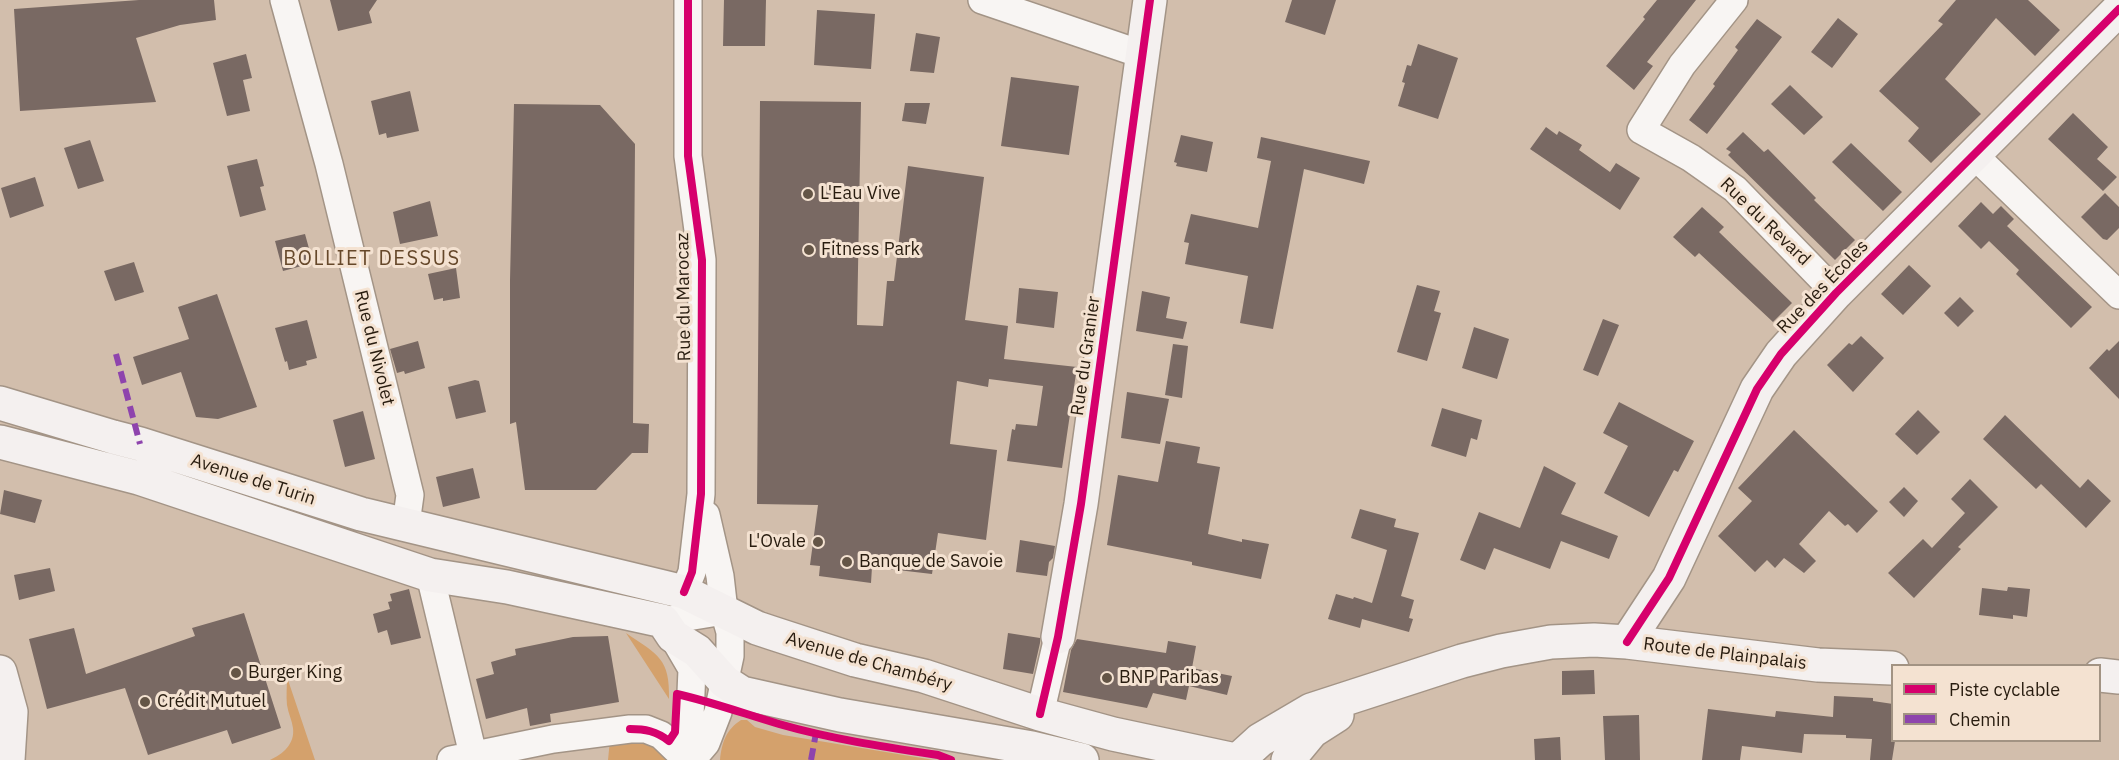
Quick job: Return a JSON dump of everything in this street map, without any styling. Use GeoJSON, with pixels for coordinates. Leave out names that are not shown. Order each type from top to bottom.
{"type":"FeatureCollection","features":[{"type":"Feature","properties":{"kind":"main road","name":"Rue du Granier"},"geometry":{"type":"LineString","coordinates":[[1058,637],[1081,504],[1150,0]]}},
{"type":"Feature","properties":{"kind":"main road","name":"Rue des Écoles"},"geometry":{"type":"LineString","coordinates":[[1627,642],[1669,578],[1757,389],[1780,354],[1836,293],[2119,9]]}},
{"type":"Feature","properties":{"kind":"main road","name":"Avenue de Turin"},"geometry":{"type":"LineString","coordinates":[[0,403],[140,444],[361,514],[508,549]]}},
{"type":"Feature","properties":{"kind":"main road","name":"Avenue de Turin"},"geometry":{"type":"LineString","coordinates":[[0,442],[139,478],[430,575],[507,587],[681,644]]}},
{"type":"Feature","properties":{"kind":"main road"},"geometry":{"type":"LineString","coordinates":[[0,457],[116,482],[139,478]]}},
{"type":"Feature","properties":{"kind":"main road","name":"Avenue de Chambéry"},"geometry":{"type":"LineString","coordinates":[[508,549],[532,557],[684,592],[737,624],[855,660],[924,676],[1040,714],[1113,734],[1236,760]]}},
{"type":"Feature","properties":{"kind":"main road","name":"Route de Plainpalais"},"geometry":{"type":"LineString","coordinates":[[1236,760],[1260,740],[1311,710],[1462,661],[1521,647],[1562,641],[1627,642],[1818,665],[1891,668]]}},
{"type":"Feature","properties":{"kind":"main road"},"geometry":{"type":"LineString","coordinates":[[681,644],[725,682],[742,693],[840,715],[1032,748],[1082,760]]}},
{"type":"Feature","properties":{"kind":"main road"},"geometry":{"type":"LineString","coordinates":[[0,672],[11,712],[8,760]]}},
{"type":"Feature","properties":{"kind":"main road"},"geometry":{"type":"LineString","coordinates":[[2101,675],[2119,676]]}},
{"type":"Feature","properties":{"kind":"main road","name":"Route de Plainpalais"},"geometry":{"type":"LineString","coordinates":[[1288,760],[1312,731],[1384,686]]}},
{"type":"Feature","properties":{"kind":"main road"},"geometry":{"type":"LineString","coordinates":[[11,712],[19,723],[26,760]]}},
{"type":"Feature","properties":{"kind":"street","name":"Rue du Nivolet"},"geometry":{"type":"LineString","coordinates":[[284,0],[329,164],[410,495],[406,524]]}},
{"type":"Feature","properties":{"kind":"street","name":"Rue du Marocaz"},"geometry":{"type":"LineString","coordinates":[[684,592],[692,572],[701,494],[702,260],[688,156],[688,0]]}},
{"type":"Feature","properties":{"kind":"street"},"geometry":{"type":"LineString","coordinates":[[982,0],[1141,54]]}},
{"type":"Feature","properties":{"kind":"street","name":"Rue du Revard"},"geometry":{"type":"LineString","coordinates":[[1734,0],[1682,65],[1641,130],[1691,158],[1735,189],[1836,293]]}},
{"type":"Feature","properties":{"kind":"street"},"geometry":{"type":"LineString","coordinates":[[1975,156],[2119,296]]}},
{"type":"Feature","properties":{"kind":"street","name":"Rue du Marocaz"},"geometry":{"type":"LineString","coordinates":[[681,644],[689,740],[695,756],[706,743],[718,712],[737,624],[720,576],[701,494]]}},
{"type":"Feature","properties":{"kind":"street"},"geometry":{"type":"LineString","coordinates":[[430,575],[470,742],[461,758]]}},
{"type":"Feature","properties":{"kind":"street"},"geometry":{"type":"LineString","coordinates":[[681,644],[737,624]]}},
{"type":"Feature","properties":{"kind":"street"},"geometry":{"type":"LineString","coordinates":[[681,644],[714,638],[737,624]]}},
{"type":"Feature","properties":{"kind":"street","name":"Rue du Granier"},"geometry":{"type":"LineString","coordinates":[[1040,714],[1058,637]]}},
{"type":"Feature","properties":{"kind":"street"},"geometry":{"type":"LineString","coordinates":[[461,758],[553,739],[646,729],[661,735],[687,760]]}},
{"type":"Feature","properties":{"kind":"shaded area"},"geometry":{"type":"Polygon","coordinates":[[[626,633],[660,659],[667,674],[669,699],[626,633]]]}},
{"type":"Feature","properties":{"kind":"shaded area"},"geometry":{"type":"Polygon","coordinates":[[[287,677],[315,760],[270,760],[284,751],[292,739],[293,728],[287,702],[287,677]]]}},
{"type":"Feature","properties":{"kind":"shaded area"},"geometry":{"type":"Polygon","coordinates":[[[741,720],[747,720],[755,727],[783,735],[934,760],[720,760],[726,737],[741,720]]]}},
{"type":"Feature","properties":{"kind":"shaded area"},"geometry":{"type":"Polygon","coordinates":[[[610,740],[655,742],[672,760],[608,760],[610,740]]]}},
{"type":"Feature","properties":{"kind":"building"},"geometry":{"type":"Polygon","coordinates":[[[139,0],[214,0],[216,20],[180,25],[136,38],[156,102],[20,111],[14,9],[139,0]]]}},
{"type":"Feature","properties":{"kind":"building"},"geometry":{"type":"Polygon","coordinates":[[[330,0],[377,0],[369,12],[372,23],[338,31],[330,0]]]}},
{"type":"Feature","properties":{"kind":"building"},"geometry":{"type":"Polygon","coordinates":[[[724,0],[766,0],[765,46],[723,46],[724,0]]]}},
{"type":"Feature","properties":{"kind":"building"},"geometry":{"type":"Polygon","coordinates":[[[1292,0],[1336,0],[1325,35],[1285,22],[1292,0]]]}},
{"type":"Feature","properties":{"kind":"building"},"geometry":{"type":"Polygon","coordinates":[[[1657,0],[1696,0],[1647,62],[1653,66],[1634,90],[1606,66],[1645,19],[1643,17],[1657,0]]]}},
{"type":"Feature","properties":{"kind":"building"},"geometry":{"type":"Polygon","coordinates":[[[1956,0],[2028,0],[2060,30],[2035,56],[1996,18],[1945,79],[1981,114],[1931,163],[1908,141],[1919,128],[1879,91],[1943,24],[1938,21],[1956,0]]]}},
{"type":"Feature","properties":{"kind":"building"},"geometry":{"type":"Polygon","coordinates":[[[817,10],[875,14],[871,69],[814,65],[817,10]]]}},
{"type":"Feature","properties":{"kind":"building"},"geometry":{"type":"Polygon","coordinates":[[[1838,18],[1858,34],[1832,68],[1811,52],[1838,18]]]}},
{"type":"Feature","properties":{"kind":"building"},"geometry":{"type":"Polygon","coordinates":[[[1757,19],[1782,37],[1707,134],[1689,120],[1715,86],[1713,84],[1738,50],[1735,47],[1757,19]]]}},
{"type":"Feature","properties":{"kind":"building"},"geometry":{"type":"Polygon","coordinates":[[[916,33],[940,37],[934,73],[910,71],[916,33]]]}},
{"type":"Feature","properties":{"kind":"building"},"geometry":{"type":"Polygon","coordinates":[[[1418,44],[1458,58],[1438,119],[1398,106],[1405,83],[1402,82],[1407,65],[1411,66],[1418,44]]]}},
{"type":"Feature","properties":{"kind":"building"},"geometry":{"type":"Polygon","coordinates":[[[246,54],[252,78],[243,80],[250,111],[227,116],[213,63],[246,54]]]}},
{"type":"Feature","properties":{"kind":"building"},"geometry":{"type":"Polygon","coordinates":[[[1011,77],[1079,86],[1069,155],[1001,146],[1011,77]]]}},
{"type":"Feature","properties":{"kind":"building"},"geometry":{"type":"Polygon","coordinates":[[[1790,85],[1823,117],[1804,135],[1771,104],[1790,85]]]}},
{"type":"Feature","properties":{"kind":"building"},"geometry":{"type":"Polygon","coordinates":[[[410,91],[419,131],[387,138],[386,133],[379,135],[371,101],[410,91]]]}},
{"type":"Feature","properties":{"kind":"building"},"geometry":{"type":"Polygon","coordinates":[[[760,101],[861,102],[857,325],[883,326],[887,281],[894,281],[908,166],[984,177],[965,320],[1008,326],[1004,359],[1077,367],[1062,468],[1007,461],[1012,429],[1015,430],[1016,424],[1037,426],[1043,386],[989,379],[988,387],[957,381],[950,444],[997,450],[986,540],[938,533],[932,574],[872,567],[871,583],[819,576],[820,566],[810,565],[818,505],[757,504],[760,101]]]}},
{"type":"Feature","properties":{"kind":"building"},"geometry":{"type":"Polygon","coordinates":[[[905,103],[930,103],[926,124],[902,121],[905,103]]]}},
{"type":"Feature","properties":{"kind":"building"},"geometry":{"type":"Polygon","coordinates":[[[514,104],[600,105],[635,144],[633,423],[649,424],[648,453],[632,453],[596,490],[525,490],[516,422],[510,424],[514,104]]]}},
{"type":"Feature","properties":{"kind":"building"},"geometry":{"type":"Polygon","coordinates":[[[2073,113],[2108,147],[2097,159],[2117,177],[2103,191],[2048,139],[2073,113]]]}},
{"type":"Feature","properties":{"kind":"building"},"geometry":{"type":"Polygon","coordinates":[[[1546,127],[1557,135],[1559,131],[1582,145],[1579,150],[1610,172],[1616,163],[1640,178],[1620,210],[1530,149],[1546,127]]]}},
{"type":"Feature","properties":{"kind":"building"},"geometry":{"type":"Polygon","coordinates":[[[1743,132],[1764,152],[1768,149],[1816,198],[1814,200],[1855,240],[1835,260],[1728,155],[1731,152],[1726,149],[1743,132]]]}},
{"type":"Feature","properties":{"kind":"building"},"geometry":{"type":"Polygon","coordinates":[[[1181,135],[1213,142],[1207,172],[1176,166],[1177,163],[1174,162],[1181,135]]]}},
{"type":"Feature","properties":{"kind":"building"},"geometry":{"type":"Polygon","coordinates":[[[1261,137],[1370,161],[1364,184],[1304,169],[1273,329],[1240,323],[1248,276],[1185,264],[1189,243],[1184,242],[1191,214],[1258,228],[1271,161],[1257,158],[1261,137]]]}},
{"type":"Feature","properties":{"kind":"building"},"geometry":{"type":"Polygon","coordinates":[[[90,140],[104,181],[78,189],[64,148],[90,140]]]}},
{"type":"Feature","properties":{"kind":"building"},"geometry":{"type":"Polygon","coordinates":[[[1851,143],[1902,192],[1883,211],[1832,162],[1851,143]]]}},
{"type":"Feature","properties":{"kind":"building"},"geometry":{"type":"Polygon","coordinates":[[[257,159],[264,186],[260,187],[266,210],[240,217],[227,166],[257,159]]]}},
{"type":"Feature","properties":{"kind":"building"},"geometry":{"type":"Polygon","coordinates":[[[35,177],[44,206],[10,218],[1,188],[35,177]]]}},
{"type":"Feature","properties":{"kind":"building"},"geometry":{"type":"Polygon","coordinates":[[[2105,193],[2119,207],[2119,228],[2107,240],[2103,239],[2081,217],[2105,193]]]}},
{"type":"Feature","properties":{"kind":"building"},"geometry":{"type":"Polygon","coordinates":[[[430,201],[438,236],[400,244],[393,212],[430,201]]]}},
{"type":"Feature","properties":{"kind":"building"},"geometry":{"type":"Polygon","coordinates":[[[1981,202],[1993,214],[2001,206],[2014,219],[2007,226],[2092,307],[2071,328],[2016,274],[2019,270],[1989,241],[1981,249],[1958,226],[1981,202]]]}},
{"type":"Feature","properties":{"kind":"building"},"geometry":{"type":"Polygon","coordinates":[[[1702,207],[1724,227],[1719,232],[1792,303],[1773,322],[1699,253],[1695,257],[1673,237],[1702,207]]]}},
{"type":"Feature","properties":{"kind":"building"},"geometry":{"type":"Polygon","coordinates":[[[305,234],[313,263],[283,271],[275,241],[305,234]]]}},
{"type":"Feature","properties":{"kind":"building"},"geometry":{"type":"Polygon","coordinates":[[[134,262],[144,292],[115,301],[104,271],[134,262]]]}},
{"type":"Feature","properties":{"kind":"building"},"geometry":{"type":"Polygon","coordinates":[[[1909,265],[1931,286],[1903,315],[1881,294],[1909,265]]]}},
{"type":"Feature","properties":{"kind":"building"},"geometry":{"type":"Polygon","coordinates":[[[456,268],[460,298],[434,300],[428,274],[456,268]]]}},
{"type":"Feature","properties":{"kind":"building"},"geometry":{"type":"Polygon","coordinates":[[[1417,285],[1440,291],[1434,311],[1441,313],[1427,361],[1397,352],[1417,285]]]}},
{"type":"Feature","properties":{"kind":"building"},"geometry":{"type":"Polygon","coordinates":[[[1019,288],[1058,292],[1054,328],[1016,323],[1019,288]]]}},
{"type":"Feature","properties":{"kind":"building"},"geometry":{"type":"Polygon","coordinates":[[[1142,291],[1170,297],[1166,318],[1187,322],[1183,339],[1136,331],[1142,291]]]}},
{"type":"Feature","properties":{"kind":"building"},"geometry":{"type":"Polygon","coordinates":[[[217,294],[257,407],[218,419],[196,417],[181,372],[142,385],[133,357],[189,339],[178,307],[217,294]]]}},
{"type":"Feature","properties":{"kind":"building"},"geometry":{"type":"Polygon","coordinates":[[[1960,297],[1974,311],[1958,327],[1944,313],[1960,297]]]}},
{"type":"Feature","properties":{"kind":"building"},"geometry":{"type":"Polygon","coordinates":[[[1603,319],[1619,325],[1598,376],[1583,370],[1603,319]]]}},
{"type":"Feature","properties":{"kind":"building"},"geometry":{"type":"Polygon","coordinates":[[[307,320],[317,358],[306,361],[307,365],[289,370],[275,328],[307,320]]]}},
{"type":"Feature","properties":{"kind":"building"},"geometry":{"type":"Polygon","coordinates":[[[1474,327],[1509,339],[1497,379],[1462,368],[1474,327]]]}},
{"type":"Feature","properties":{"kind":"building"},"geometry":{"type":"Polygon","coordinates":[[[1861,336],[1884,358],[1853,392],[1827,365],[1849,343],[1852,345],[1861,336]]]}},
{"type":"Feature","properties":{"kind":"building"},"geometry":{"type":"Polygon","coordinates":[[[418,341],[425,368],[405,374],[404,371],[397,373],[390,349],[418,341]]]}},
{"type":"Feature","properties":{"kind":"building"},"geometry":{"type":"Polygon","coordinates":[[[2119,341],[2119,399],[2089,368],[2107,349],[2109,351],[2119,341]]]}},
{"type":"Feature","properties":{"kind":"building"},"geometry":{"type":"Polygon","coordinates":[[[1173,344],[1188,346],[1182,398],[1165,395],[1173,344]]]}},
{"type":"Feature","properties":{"kind":"building"},"geometry":{"type":"Polygon","coordinates":[[[479,381],[486,412],[456,419],[448,387],[479,381]]]}},
{"type":"Feature","properties":{"kind":"building"},"geometry":{"type":"Polygon","coordinates":[[[1127,392],[1169,399],[1160,444],[1121,438],[1127,392]]]}},
{"type":"Feature","properties":{"kind":"building"},"geometry":{"type":"Polygon","coordinates":[[[1619,402],[1694,441],[1678,472],[1674,470],[1649,517],[1604,493],[1628,446],[1603,433],[1619,402]]]}},
{"type":"Feature","properties":{"kind":"building"},"geometry":{"type":"Polygon","coordinates":[[[1442,408],[1482,420],[1477,440],[1471,438],[1466,457],[1431,446],[1442,408]]]}},
{"type":"Feature","properties":{"kind":"building"},"geometry":{"type":"Polygon","coordinates":[[[1918,410],[1940,432],[1917,455],[1895,434],[1918,410]]]}},
{"type":"Feature","properties":{"kind":"building"},"geometry":{"type":"Polygon","coordinates":[[[363,411],[375,459],[345,467],[333,420],[363,411]]]}},
{"type":"Feature","properties":{"kind":"building"},"geometry":{"type":"Polygon","coordinates":[[[2005,415],[2080,488],[2088,479],[2111,501],[2086,528],[2041,484],[2036,489],[1983,439],[2005,415]]]}},
{"type":"Feature","properties":{"kind":"building"},"geometry":{"type":"Polygon","coordinates":[[[1794,430],[1878,511],[1857,533],[1848,524],[1845,526],[1829,511],[1799,544],[1816,561],[1804,573],[1784,558],[1775,568],[1767,560],[1755,572],[1718,536],[1752,501],[1738,488],[1794,430]]]}},
{"type":"Feature","properties":{"kind":"building"},"geometry":{"type":"Polygon","coordinates":[[[1166,441],[1200,447],[1197,463],[1220,467],[1208,534],[1242,542],[1242,539],[1269,544],[1261,579],[1107,545],[1118,475],[1158,482],[1166,441]]]}},
{"type":"Feature","properties":{"kind":"building"},"geometry":{"type":"Polygon","coordinates":[[[1544,466],[1576,483],[1561,514],[1618,536],[1609,559],[1561,541],[1550,569],[1494,548],[1485,570],[1460,560],[1479,512],[1520,528],[1544,466]]]}},
{"type":"Feature","properties":{"kind":"building"},"geometry":{"type":"Polygon","coordinates":[[[473,468],[480,498],[443,507],[436,477],[473,468]]]}},
{"type":"Feature","properties":{"kind":"building"},"geometry":{"type":"Polygon","coordinates":[[[1970,479],[1998,507],[1958,547],[1961,549],[1914,598],[1888,573],[1923,539],[1932,548],[1965,513],[1951,499],[1970,479]]]}},
{"type":"Feature","properties":{"kind":"building"},"geometry":{"type":"Polygon","coordinates":[[[1904,487],[1918,501],[1904,517],[1889,502],[1904,487]]]}},
{"type":"Feature","properties":{"kind":"building"},"geometry":{"type":"Polygon","coordinates":[[[4,490],[42,500],[35,523],[0,514],[4,490]]]}},
{"type":"Feature","properties":{"kind":"building"},"geometry":{"type":"Polygon","coordinates":[[[1360,509],[1396,519],[1394,527],[1419,533],[1401,596],[1414,600],[1409,618],[1413,619],[1409,632],[1362,619],[1360,628],[1328,619],[1336,594],[1372,603],[1387,550],[1351,538],[1360,509]]]}},
{"type":"Feature","properties":{"kind":"building"},"geometry":{"type":"Polygon","coordinates":[[[1020,540],[1055,546],[1047,576],[1016,572],[1020,540]]]}},
{"type":"Feature","properties":{"kind":"building"},"geometry":{"type":"Polygon","coordinates":[[[50,568],[55,591],[19,600],[14,575],[50,568]]]}},
{"type":"Feature","properties":{"kind":"building"},"geometry":{"type":"Polygon","coordinates":[[[2008,587],[2030,589],[2027,617],[2013,615],[2013,619],[1979,615],[1982,588],[2007,591],[2008,587]]]}},
{"type":"Feature","properties":{"kind":"building"},"geometry":{"type":"Polygon","coordinates":[[[409,589],[421,638],[391,645],[387,630],[378,633],[373,614],[390,609],[388,602],[392,601],[390,594],[409,589]]]}},
{"type":"Feature","properties":{"kind":"building"},"geometry":{"type":"Polygon","coordinates":[[[244,613],[281,728],[232,744],[227,730],[148,755],[125,688],[47,709],[29,639],[74,628],[86,674],[195,636],[192,628],[244,613]]]}},
{"type":"Feature","properties":{"kind":"building"},"geometry":{"type":"Polygon","coordinates":[[[1008,633],[1040,638],[1033,674],[1003,669],[1008,633]]]}},
{"type":"Feature","properties":{"kind":"building"},"geometry":{"type":"Polygon","coordinates":[[[608,636],[619,702],[550,714],[551,722],[530,726],[527,708],[486,719],[476,679],[494,674],[491,662],[516,655],[515,649],[573,637],[608,636]]]}},
{"type":"Feature","properties":{"kind":"building"},"geometry":{"type":"Polygon","coordinates":[[[1077,639],[1166,653],[1168,641],[1196,646],[1192,668],[1232,676],[1227,695],[1189,686],[1186,700],[1153,693],[1147,708],[1063,692],[1071,650],[1077,639]]]}},
{"type":"Feature","properties":{"kind":"building"},"geometry":{"type":"Polygon","coordinates":[[[1594,670],[1595,694],[1562,695],[1562,671],[1594,670]]]}},
{"type":"Feature","properties":{"kind":"building"},"geometry":{"type":"Polygon","coordinates":[[[1834,696],[1873,698],[1873,701],[1891,704],[1891,742],[1895,742],[1892,760],[1870,760],[1872,739],[1846,738],[1846,735],[1804,734],[1802,753],[1742,746],[1740,760],[1702,760],[1708,709],[1775,717],[1776,711],[1833,717],[1834,696]]]}},
{"type":"Feature","properties":{"kind":"building"},"geometry":{"type":"Polygon","coordinates":[[[1639,715],[1640,760],[1605,760],[1603,716],[1639,715]]]}},
{"type":"Feature","properties":{"kind":"building"},"geometry":{"type":"Polygon","coordinates":[[[1560,737],[1561,760],[1535,760],[1534,739],[1560,737]]]}},
{"type":"Feature","properties":{"kind":"marked path"},"geometry":{"type":"LineString","coordinates":[[116,354],[140,444]]}},
{"type":"Feature","properties":{"kind":"marked path"},"geometry":{"type":"LineString","coordinates":[[811,760],[816,733]]}},
{"type":"Feature","properties":{"kind":"cycle path"},"geometry":{"type":"LineString","coordinates":[[684,592],[692,572],[701,494],[702,260],[688,156],[688,0]]}},
{"type":"Feature","properties":{"kind":"cycle path"},"geometry":{"type":"LineString","coordinates":[[1040,714],[1058,637],[1081,504],[1150,0]]}},
{"type":"Feature","properties":{"kind":"cycle path"},"geometry":{"type":"LineString","coordinates":[[1627,642],[1669,578],[1757,389],[1781,354],[1836,293],[2119,9]]}},
{"type":"Feature","properties":{"kind":"cycle path"},"geometry":{"type":"LineString","coordinates":[[630,729],[650,731],[669,741],[675,732],[677,694],[818,734],[938,755],[951,760]]}},
{"type":"Feature","properties":{"kind":"place","name":"L'Eau Vive"},"geometry":{"type":"Point","coordinates":[808,194]}},
{"type":"Feature","properties":{"kind":"place","name":"Fitness Park"},"geometry":{"type":"Point","coordinates":[809,250]}},
{"type":"Feature","properties":{"kind":"place","name":"L'Ovale"},"geometry":{"type":"Point","coordinates":[818,542]}},
{"type":"Feature","properties":{"kind":"place","name":"Banque de Savoie"},"geometry":{"type":"Point","coordinates":[847,562]}},
{"type":"Feature","properties":{"kind":"place","name":"Burger King"},"geometry":{"type":"Point","coordinates":[236,673]}},
{"type":"Feature","properties":{"kind":"place","name":"BNP Paribas"},"geometry":{"type":"Point","coordinates":[1107,678]}},
{"type":"Feature","properties":{"kind":"place","name":"Crédit Mutuel"},"geometry":{"type":"Point","coordinates":[145,702]}},
{"type":"Feature","properties":{"kind":"district","name":"BOLLIET DESSUS"},"geometry":{"type":"Point","coordinates":[372,259]}}]}
